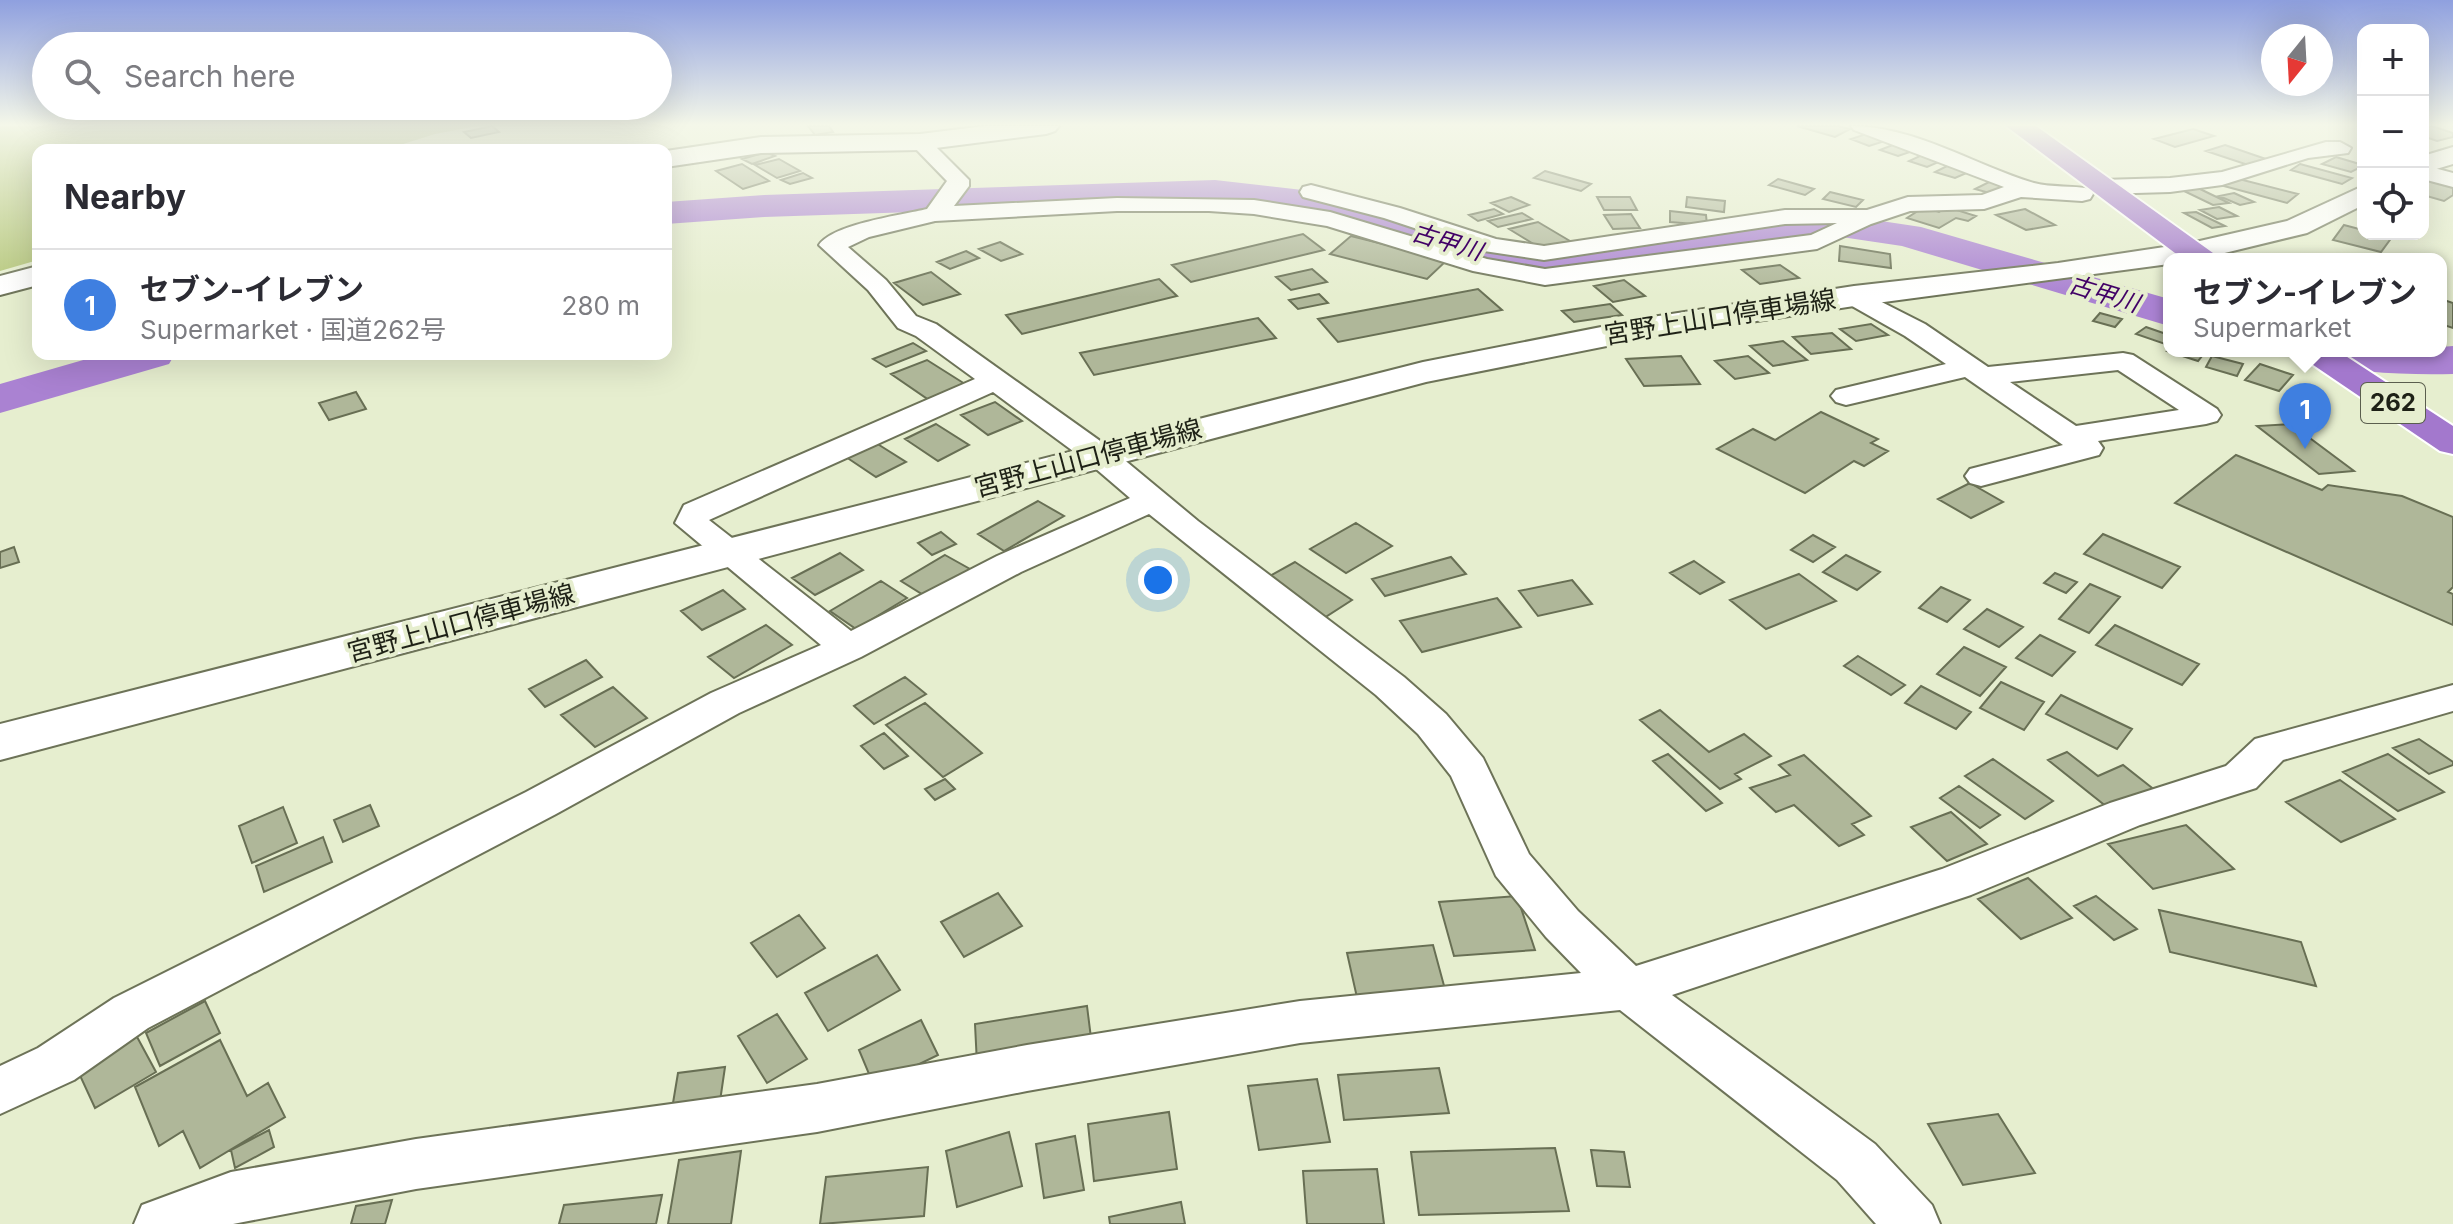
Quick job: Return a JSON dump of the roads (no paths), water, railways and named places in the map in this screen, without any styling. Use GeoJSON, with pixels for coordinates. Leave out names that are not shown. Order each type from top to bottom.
{"type":"FeatureCollection","features":[{"type":"Feature","properties":{"kind":"highway"},"geometry":{"type":"LineString","coordinates":[[2081,183],[2179,253]]}},
{"type":"Feature","properties":{"kind":"highway"},"geometry":{"type":"LineString","coordinates":[[2084,183],[2092,190]]}},
{"type":"Feature","properties":{"kind":"highway","name":"262"},"geometry":{"type":"LineString","coordinates":[[2343,358],[2453,418]]}},
{"type":"Feature","properties":{"kind":"highway","name":"262"},"geometry":{"type":"LineString","coordinates":[[2343,358],[2453,443]]}},
{"type":"Feature","properties":{"kind":"main road","name":"宮野上山口停車場線"},"geometry":{"type":"LineString","coordinates":[[2199,253],[2297,227],[2357,197]]}},
{"type":"Feature","properties":{"kind":"main road","name":"宮野上山口停車場線"},"geometry":{"type":"LineString","coordinates":[[0,742],[1423,372],[1545,346],[1854,296],[2163,260]]}},
{"type":"Feature","properties":{"kind":"main road"},"geometry":{"type":"LineString","coordinates":[[0,286],[32,277]]}},
{"type":"Feature","properties":{"kind":"street"},"geometry":{"type":"LineString","coordinates":[[958,183],[958,196]]}},
{"type":"Feature","properties":{"kind":"street"},"geometry":{"type":"LineString","coordinates":[[1145,183],[958,196],[831,245],[877,285],[907,322],[926,330],[1099,455],[1390,686],[1432,724],[1469,769],[1512,864],[1562,924],[1628,989],[1856,1162],[1912,1224]]}},
{"type":"Feature","properties":{"kind":"street"},"geometry":{"type":"LineString","coordinates":[[1152,183],[1268,186]]}},
{"type":"Feature","properties":{"kind":"street"},"geometry":{"type":"LineString","coordinates":[[2013,183],[2034,191]]}},
{"type":"Feature","properties":{"kind":"street"},"geometry":{"type":"LineString","coordinates":[[958,196],[1257,207],[1334,221],[1507,274],[1545,277],[1817,242],[1866,218],[1908,204],[1984,202],[2019,190],[2092,190],[2178,183]]}},
{"type":"Feature","properties":{"kind":"street"},"geometry":{"type":"LineString","coordinates":[[1293,189],[1352,201],[1493,246],[1544,253],[1785,217],[1866,218]]}},
{"type":"Feature","properties":{"kind":"street"},"geometry":{"type":"LineString","coordinates":[[1854,296],[1915,330],[2088,448],[1981,476]]}},
{"type":"Feature","properties":{"kind":"street"},"geometry":{"type":"LineString","coordinates":[[1846,396],[1976,372],[2123,361],[2206,415],[2070,436]]}},
{"type":"Feature","properties":{"kind":"street"},"geometry":{"type":"LineString","coordinates":[[848,648],[692,523],[696,512],[995,381]]}},
{"type":"Feature","properties":{"kind":"street"},"geometry":{"type":"LineString","coordinates":[[0,1091],[56,1064],[131,1013],[541,803],[725,703],[848,648],[1009,564],[1152,500]]}},
{"type":"Feature","properties":{"kind":"street"},"geometry":{"type":"LineString","coordinates":[[162,1224],[231,1198],[416,1164],[817,1108],[1285,1024],[1628,989],[1955,882],[2125,814],[2241,777],[2269,749],[2453,698]]}},
{"type":"Feature","properties":{"kind":"waterway","name":"古甲川"},"geometry":{"type":"LineString","coordinates":[[672,213],[764,206],[1215,191],[1320,203],[1496,257],[1540,265],[1589,264],[1783,227],[1828,224],[1907,235],[2163,311]]}},
{"type":"Feature","properties":{"kind":"waterway","name":"古甲川"},"geometry":{"type":"LineString","coordinates":[[2368,357],[2401,361],[2453,360]]}},
{"type":"Feature","properties":{"kind":"waterway","name":"古甲川"},"geometry":{"type":"LineString","coordinates":[[0,399],[133,360]]}},
{"type":"Feature","properties":{"kind":"place","name":"セブン-イレブン"},"geometry":{"type":"Point","coordinates":[2305,449]}}]}
